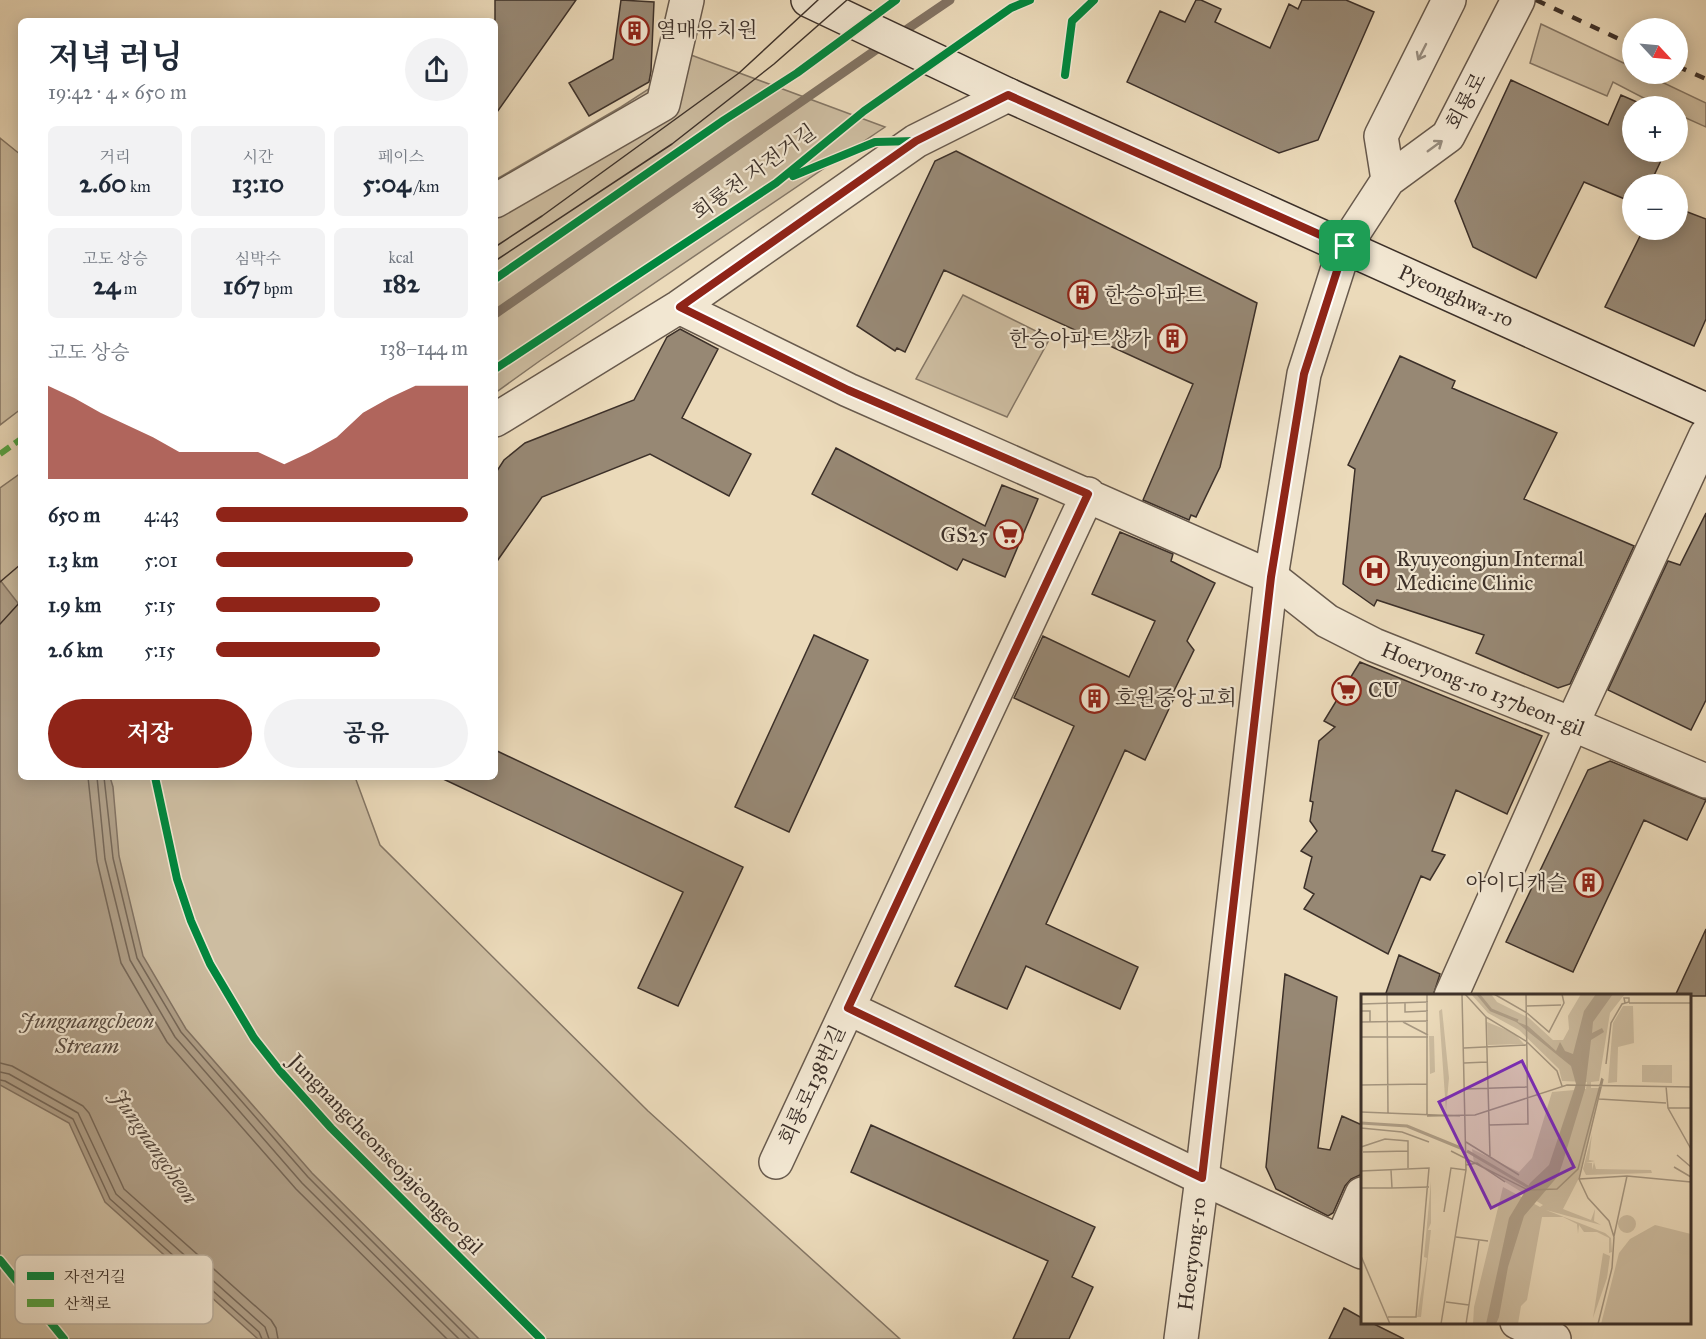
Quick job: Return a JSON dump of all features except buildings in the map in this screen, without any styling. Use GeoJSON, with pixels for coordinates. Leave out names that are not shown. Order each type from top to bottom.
{"type":"FeatureCollection","features":[{"type":"Feature","properties":{"kind":"street"},"geometry":{"type":"LineString","coordinates":[[498,199],[663,104],[687,0]]}},
{"type":"Feature","properties":{"kind":"street","name":"Pyeonghwa-ro"},"geometry":{"type":"LineString","coordinates":[[808,0],[1008,95],[1706,410]]}},
{"type":"Feature","properties":{"kind":"street"},"geometry":{"type":"LineString","coordinates":[[1388,180],[1381,136],[1449,0]]}},
{"type":"Feature","properties":{"kind":"street","name":"회룡로"},"geometry":{"type":"LineString","coordinates":[[1345,246],[1388,180],[1448,136],[1518,0]]}},
{"type":"Feature","properties":{"kind":"street"},"geometry":{"type":"LineString","coordinates":[[498,418],[680,307],[916,141],[1008,95]]}},
{"type":"Feature","properties":{"kind":"street","name":"Hoeryong-ro"},"geometry":{"type":"LineString","coordinates":[[1181,1339],[1202,1178],[1271,577],[1304,374],[1345,246]]}},
{"type":"Feature","properties":{"kind":"street","name":"Hoeryong-ro 137beon-gil"},"geometry":{"type":"LineString","coordinates":[[680,307],[848,390],[1088,494],[1271,577],[1327,621],[1374,645],[1572,724],[1706,781]]}},
{"type":"Feature","properties":{"kind":"street"},"geometry":{"type":"LineString","coordinates":[[1452,994],[1572,724],[1706,435]]}},
{"type":"Feature","properties":{"kind":"street","name":"회룡로138번길"},"geometry":{"type":"LineString","coordinates":[[776,1162],[1088,494]]}},
{"type":"Feature","properties":{"kind":"street"},"geometry":{"type":"LineString","coordinates":[[848,1008],[1202,1178],[1352,1247],[1361,1199]]}},
{"type":"Feature","properties":{"kind":"street"},"geometry":{"type":"LineString","coordinates":[[1519,1324],[1554,1339]]}},
{"type":"Feature","properties":{"kind":"shaded area"},"geometry":{"type":"Polygon","coordinates":[[[1541,24],[1622,62],[1622,84],[1666,84],[1706,103],[1706,127],[1688,119],[1688,96],[1640,96],[1613,82],[1607,96],[1530,63],[1541,24]]]}},
{"type":"Feature","properties":{"kind":"shaded area"},"geometry":{"type":"Polygon","coordinates":[[[691,55],[885,127],[498,391],[498,178],[658,83],[691,55]]]}},
{"type":"Feature","properties":{"kind":"shaded area"},"geometry":{"type":"Polygon","coordinates":[[[0,138],[18,153],[18,411],[0,425],[0,138]]]}},
{"type":"Feature","properties":{"kind":"shaded area"},"geometry":{"type":"Polygon","coordinates":[[[963,295],[1050,338],[1007,417],[916,379],[963,295]]]}},
{"type":"Feature","properties":{"kind":"shaded area"},"geometry":{"type":"Polygon","coordinates":[[[18,475],[18,780],[356,780],[380,845],[648,1111],[900,1339],[0,1339],[0,488],[18,475]]]}},
{"type":"Feature","properties":{"kind":"water","name":"Jungnangcheon Stream"},"geometry":{"type":"Polygon","coordinates":[[[0,580],[18,603],[18,780],[111,780],[119,856],[143,956],[186,1029],[312,1173],[479,1339],[258,1339],[213,1299],[213,1255],[164,1255],[105,1202],[69,1123],[0,1085],[0,580]]]}},
{"type":"Feature","properties":{"kind":"waterway"},"geometry":{"type":"LineString","coordinates":[[897,36],[950,0]]}},
{"type":"Feature","properties":{"kind":"waterway"},"geometry":{"type":"LineString","coordinates":[[498,312],[883,45]]}},
{"type":"Feature","properties":{"kind":"tram line"},"geometry":{"type":"LineString","coordinates":[[498,245],[542,216],[739,73],[818,0]]}},
{"type":"Feature","properties":{"kind":"tram line"},"geometry":{"type":"LineString","coordinates":[[498,259],[672,144],[774,64],[847,0]]}},
{"type":"Feature","properties":{"kind":"tram line"},"geometry":{"type":"LineString","coordinates":[[0,582],[18,567]]}},
{"type":"Feature","properties":{"kind":"tram line"},"geometry":{"type":"LineString","coordinates":[[0,624],[18,604]]}},
{"type":"Feature","properties":{"kind":"railway"},"geometry":{"type":"LineString","coordinates":[[1536,0],[1622,40]]}},
{"type":"Feature","properties":{"kind":"railway"},"geometry":{"type":"LineString","coordinates":[[1688,71],[1706,79]]}},
{"type":"Feature","properties":{"kind":"marked path"},"geometry":{"type":"LineString","coordinates":[[0,454],[18,441]]}},
{"type":"Feature","properties":{"kind":"cycle path"},"geometry":{"type":"LineString","coordinates":[[498,277],[724,120],[797,73],[896,0]]}},
{"type":"Feature","properties":{"kind":"cycle path","name":"회룡천 자전거길"},"geometry":{"type":"LineString","coordinates":[[498,367],[776,183],[864,111],[1011,8],[1030,0]]}},
{"type":"Feature","properties":{"kind":"cycle path"},"geometry":{"type":"LineString","coordinates":[[1065,75],[1072,21],[1094,0]]}},
{"type":"Feature","properties":{"kind":"cycle path"},"geometry":{"type":"LineString","coordinates":[[793,176],[875,142],[916,141]]}},
{"type":"Feature","properties":{"kind":"cycle path","name":"Jungnangcheonseojajeongeo-gil"},"geometry":{"type":"LineString","coordinates":[[156,780],[177,879],[191,921],[210,964],[254,1038],[331,1128],[541,1339]]}},
{"type":"Feature","properties":{"kind":"cycle path"},"geometry":{"type":"LineString","coordinates":[[0,1260],[15,1279]]}},
{"type":"Feature","properties":{"kind":"cycle path"},"geometry":{"type":"LineString","coordinates":[[52,1324],[64,1339]]}},
{"type":"Feature","properties":{"kind":"place","name":"열매유치원"},"geometry":{"type":"Point","coordinates":[635,30]}},
{"type":"Feature","properties":{"kind":"place","name":"한승아파트"},"geometry":{"type":"Point","coordinates":[1083,295]}},
{"type":"Feature","properties":{"kind":"place","name":"한승아파트상가"},"geometry":{"type":"Point","coordinates":[1172,339]}},
{"type":"Feature","properties":{"kind":"place","name":"GS25"},"geometry":{"type":"Point","coordinates":[1009,535]}},
{"type":"Feature","properties":{"kind":"place","name":"Ryuyeongjun Internal Medicine Clinic"},"geometry":{"type":"Point","coordinates":[1375,571]}},
{"type":"Feature","properties":{"kind":"place","name":"CU"},"geometry":{"type":"Point","coordinates":[1347,690]}},
{"type":"Feature","properties":{"kind":"place","name":"호원중앙교회"},"geometry":{"type":"Point","coordinates":[1094,698]}},
{"type":"Feature","properties":{"kind":"place","name":"아이디캐슬"},"geometry":{"type":"Point","coordinates":[1588,883]}},
{"type":"Feature","properties":{"kind":"route"},"geometry":{"type":"LineString","coordinates":[[1008,95],[1345,246],[1304,374],[1271,577],[1202,1178],[848,1008],[1088,494],[848,390],[680,307],[916,141],[1008,95]]}},
{"type":"Feature","properties":{"kind":"water label","name":"Jungnangcheon"},"geometry":{"type":"Point","coordinates":[155,1146]}}]}
